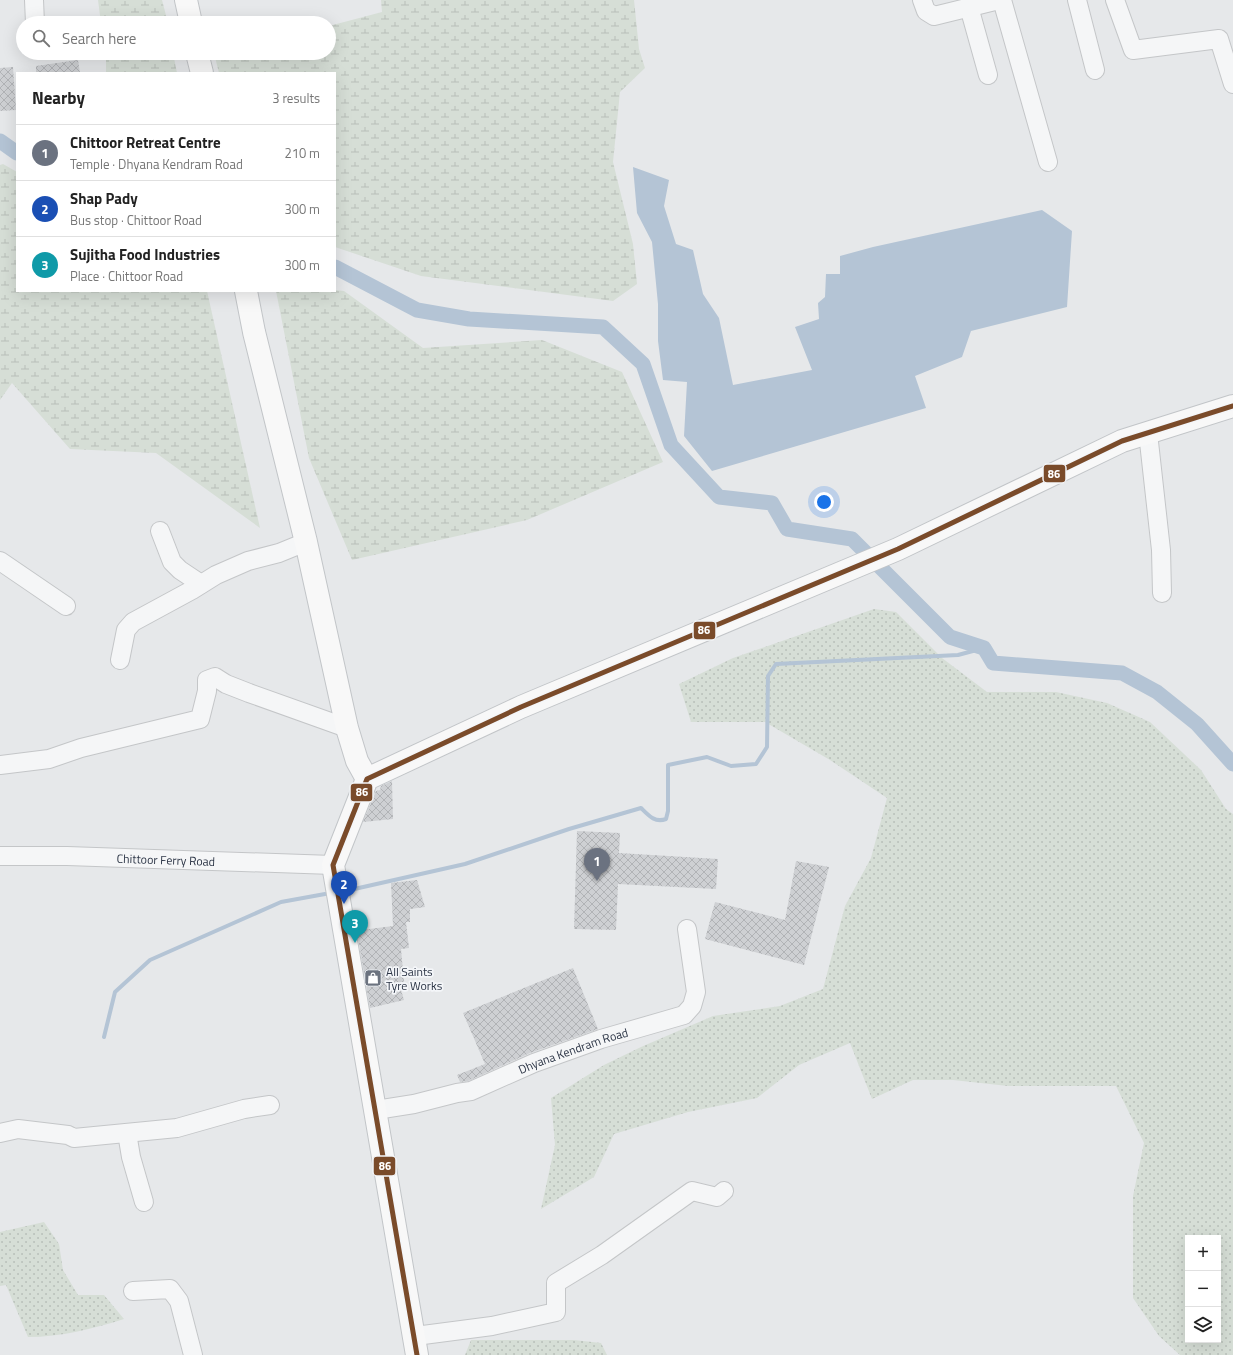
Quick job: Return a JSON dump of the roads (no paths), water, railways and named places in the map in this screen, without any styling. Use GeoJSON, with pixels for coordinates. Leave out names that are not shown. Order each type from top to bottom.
{"type":"FeatureCollection","features":[{"type":"Feature","properties":{"kind":"main road"},"geometry":{"type":"LineString","coordinates":[[186,0],[189,16]]}},
{"type":"Feature","properties":{"kind":"main road"},"geometry":{"type":"LineString","coordinates":[[199,60],[202,72]]}},
{"type":"Feature","properties":{"kind":"main road"},"geometry":{"type":"LineString","coordinates":[[246,292],[254,332],[306,542],[347,728],[357,761],[367,779]]}},
{"type":"Feature","properties":{"kind":"main road"},"geometry":{"type":"LineString","coordinates":[[416,1347],[333,865],[367,779],[521,707],[797,590],[898,549],[1122,441],[1233,406]]}},
{"type":"Feature","properties":{"kind":"street"},"geometry":{"type":"LineString","coordinates":[[34,0],[35,16]]}},
{"type":"Feature","properties":{"kind":"street"},"geometry":{"type":"LineString","coordinates":[[922,0],[926,11],[934,16],[999,0]]}},
{"type":"Feature","properties":{"kind":"street"},"geometry":{"type":"LineString","coordinates":[[1002,0],[1048,162]]}},
{"type":"Feature","properties":{"kind":"street"},"geometry":{"type":"LineString","coordinates":[[1077,0],[1094,70]]}},
{"type":"Feature","properties":{"kind":"street"},"geometry":{"type":"LineString","coordinates":[[1115,0],[1133,50],[1219,38],[1228,49],[1233,84]]}},
{"type":"Feature","properties":{"kind":"street"},"geometry":{"type":"LineString","coordinates":[[969,7],[988,75]]}},
{"type":"Feature","properties":{"kind":"street"},"geometry":{"type":"LineString","coordinates":[[1148,433],[1161,550],[1162,593]]}},
{"type":"Feature","properties":{"kind":"street"},"geometry":{"type":"LineString","coordinates":[[160,531],[172,562],[180,570],[201,584]]}},
{"type":"Feature","properties":{"kind":"street"},"geometry":{"type":"LineString","coordinates":[[120,660],[126,630],[133,622],[216,575],[248,561],[279,553],[306,542]]}},
{"type":"Feature","properties":{"kind":"street"},"geometry":{"type":"LineString","coordinates":[[0,561],[66,606]]}},
{"type":"Feature","properties":{"kind":"street"},"geometry":{"type":"LineString","coordinates":[[0,764],[49,759],[81,748],[200,719],[207,691],[207,680],[215,677],[237,688],[347,728]]}},
{"type":"Feature","properties":{"kind":"street","name":"Chittoor Ferry Road"},"geometry":{"type":"LineString","coordinates":[[0,856],[67,856],[333,865]]}},
{"type":"Feature","properties":{"kind":"street","name":"Dhyana Kendram Road"},"geometry":{"type":"LineString","coordinates":[[376,1110],[414,1104],[471,1091],[534,1063],[601,1039],[684,1015],[692,1006],[696,992],[687,929]]}},
{"type":"Feature","properties":{"kind":"street"},"geometry":{"type":"LineString","coordinates":[[0,1133],[18,1129],[68,1135],[74,1138],[177,1128],[244,1109],[270,1104]]}},
{"type":"Feature","properties":{"kind":"street"},"geometry":{"type":"LineString","coordinates":[[127,1133],[131,1157],[144,1202]]}},
{"type":"Feature","properties":{"kind":"street"},"geometry":{"type":"LineString","coordinates":[[416,1347],[423,1335],[492,1326],[556,1312],[556,1282],[602,1255],[692,1191],[717,1197],[724,1191]]}},
{"type":"Feature","properties":{"kind":"street"},"geometry":{"type":"LineString","coordinates":[[133,1291],[170,1289],[179,1302],[193,1355]]}},
{"type":"Feature","properties":{"kind":"water"},"geometry":{"type":"Polygon","coordinates":[[[633,167],[669,180],[664,206],[676,244],[693,250],[703,294],[719,318],[733,385],[812,370],[795,327],[819,319],[818,303],[825,297],[826,274],[840,274],[840,256],[873,247],[1042,210],[1072,231],[1067,307],[971,331],[962,357],[915,376],[926,408],[712,471],[684,436],[687,382],[663,380],[658,341],[658,304],[652,242],[637,213],[633,167]]]}},
{"type":"Feature","properties":{"kind":"waterway"},"geometry":{"type":"LineString","coordinates":[[0,141],[16,152]]}},
{"type":"Feature","properties":{"kind":"waterway"},"geometry":{"type":"LineString","coordinates":[[336,268],[417,310],[469,319],[603,327],[643,364],[671,445],[719,497],[772,503],[787,529],[852,539],[950,637],[984,648],[993,663],[1122,673],[1157,692],[1197,724],[1233,764]]}},
{"type":"Feature","properties":{"kind":"waterway"},"geometry":{"type":"LineString","coordinates":[[350,890],[465,864],[569,829],[641,808],[655,819],[666,819],[668,811],[668,765],[707,757],[731,766],[756,764],[767,747],[768,676],[776,664],[958,655],[984,648]]}},
{"type":"Feature","properties":{"kind":"waterway"},"geometry":{"type":"LineString","coordinates":[[104,1037],[115,992],[150,960],[281,902],[325,894]]}},
{"type":"Feature","properties":{"kind":"place","name":"Chittoor Retreat Centre"},"geometry":{"type":"Point","coordinates":[597,881]}},
{"type":"Feature","properties":{"kind":"place","name":"Shap Pady"},"geometry":{"type":"Point","coordinates":[344,904]}},
{"type":"Feature","properties":{"kind":"place","name":"Sujitha Food Industries"},"geometry":{"type":"Point","coordinates":[355,943]}},
{"type":"Feature","properties":{"kind":"place","name":"All Saints Tyre Works"},"geometry":{"type":"Point","coordinates":[373,978]}}]}
